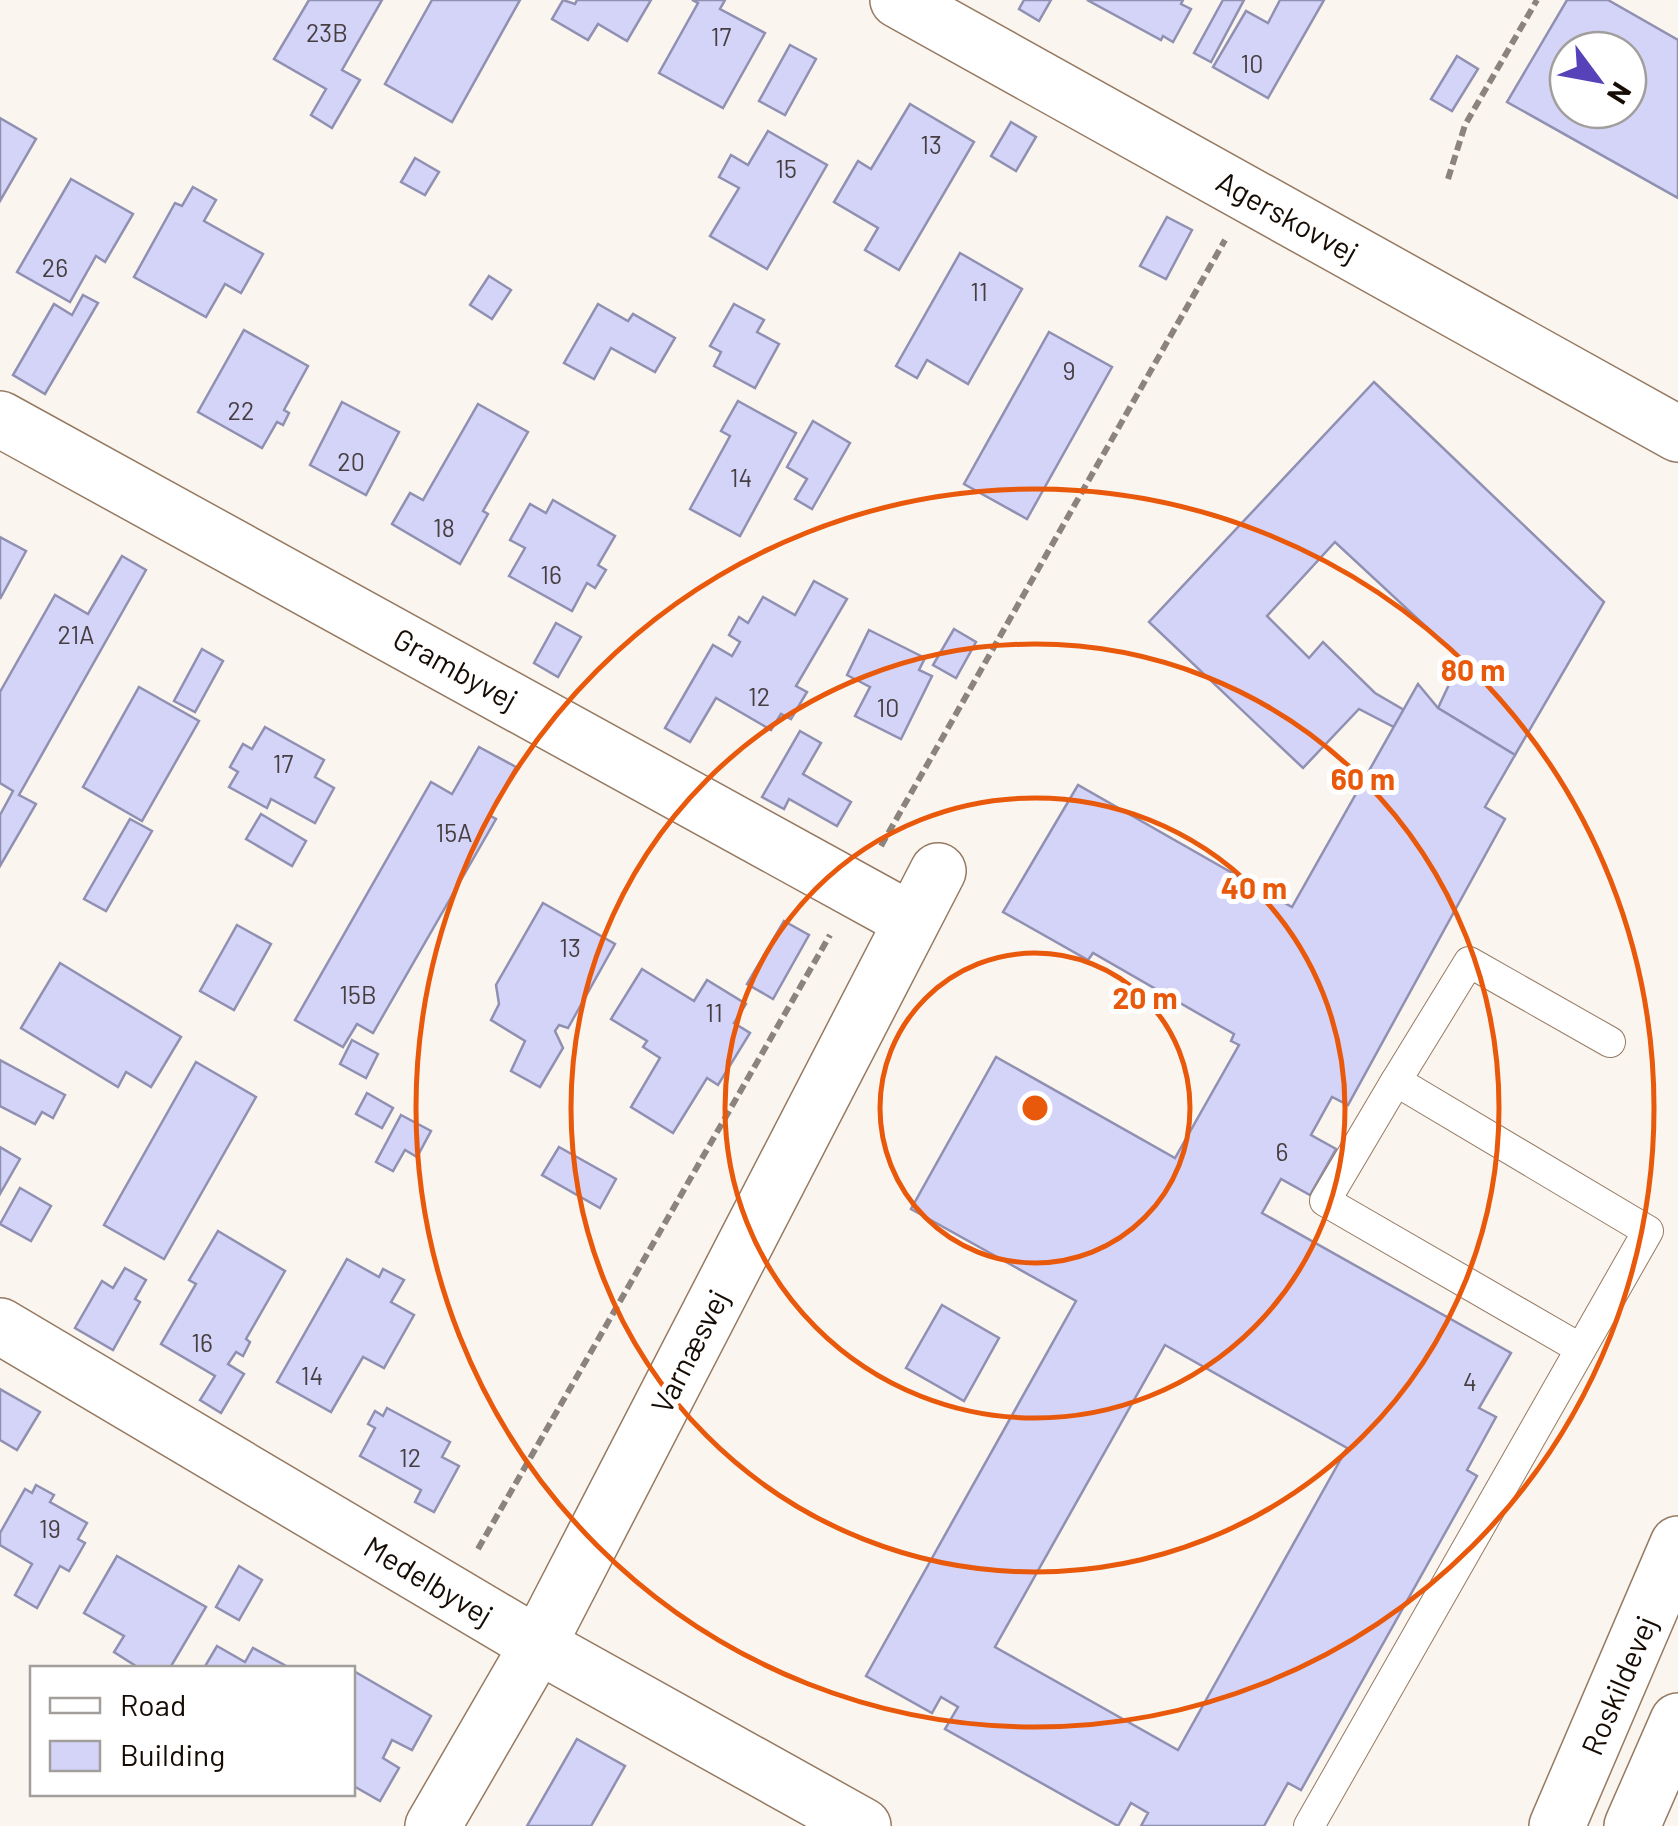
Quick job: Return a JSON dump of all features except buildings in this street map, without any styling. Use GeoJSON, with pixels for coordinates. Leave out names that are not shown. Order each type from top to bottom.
{"type":"FeatureCollection","features":[{"type":"Feature","properties":{"kind":"street","name":"Agerskovvej"},"geometry":{"type":"LineString","coordinates":[[898,0],[1678,434]]}},
{"type":"Feature","properties":{"kind":"street","name":"Grambyvej"},"geometry":{"type":"LineString","coordinates":[[0,419],[910,920]]}},
{"type":"Feature","properties":{"kind":"street","name":"Varnæsvej"},"geometry":{"type":"LineString","coordinates":[[434,1826],[538,1645],[938,871]]}},
{"type":"Feature","properties":{"kind":"street","name":"Medelbyvej"},"geometry":{"type":"LineString","coordinates":[[0,1326],[538,1645],[863,1826]]}},
{"type":"Feature","properties":{"kind":"street","name":"Roskildevej"},"geometry":{"type":"LineString","coordinates":[[1558,1826],[1678,1544]]}},
{"type":"Feature","properties":{"kind":"street"},"geometry":{"type":"LineString","coordinates":[[1632,1826],[1678,1721]]}},
{"type":"Feature","properties":{"kind":"lane"},"geometry":{"type":"LineString","coordinates":[[1581,1348],[1325,1200],[1469,962],[1610,1042]]}},
{"type":"Feature","properties":{"kind":"lane"},"geometry":{"type":"LineString","coordinates":[[1310,1826],[1648,1230],[1396,1081]]}},
{"type":"Feature","properties":{"kind":"path"},"geometry":{"type":"LineString","coordinates":[[1448,180],[1465,125],[1537,0]]}}]}
